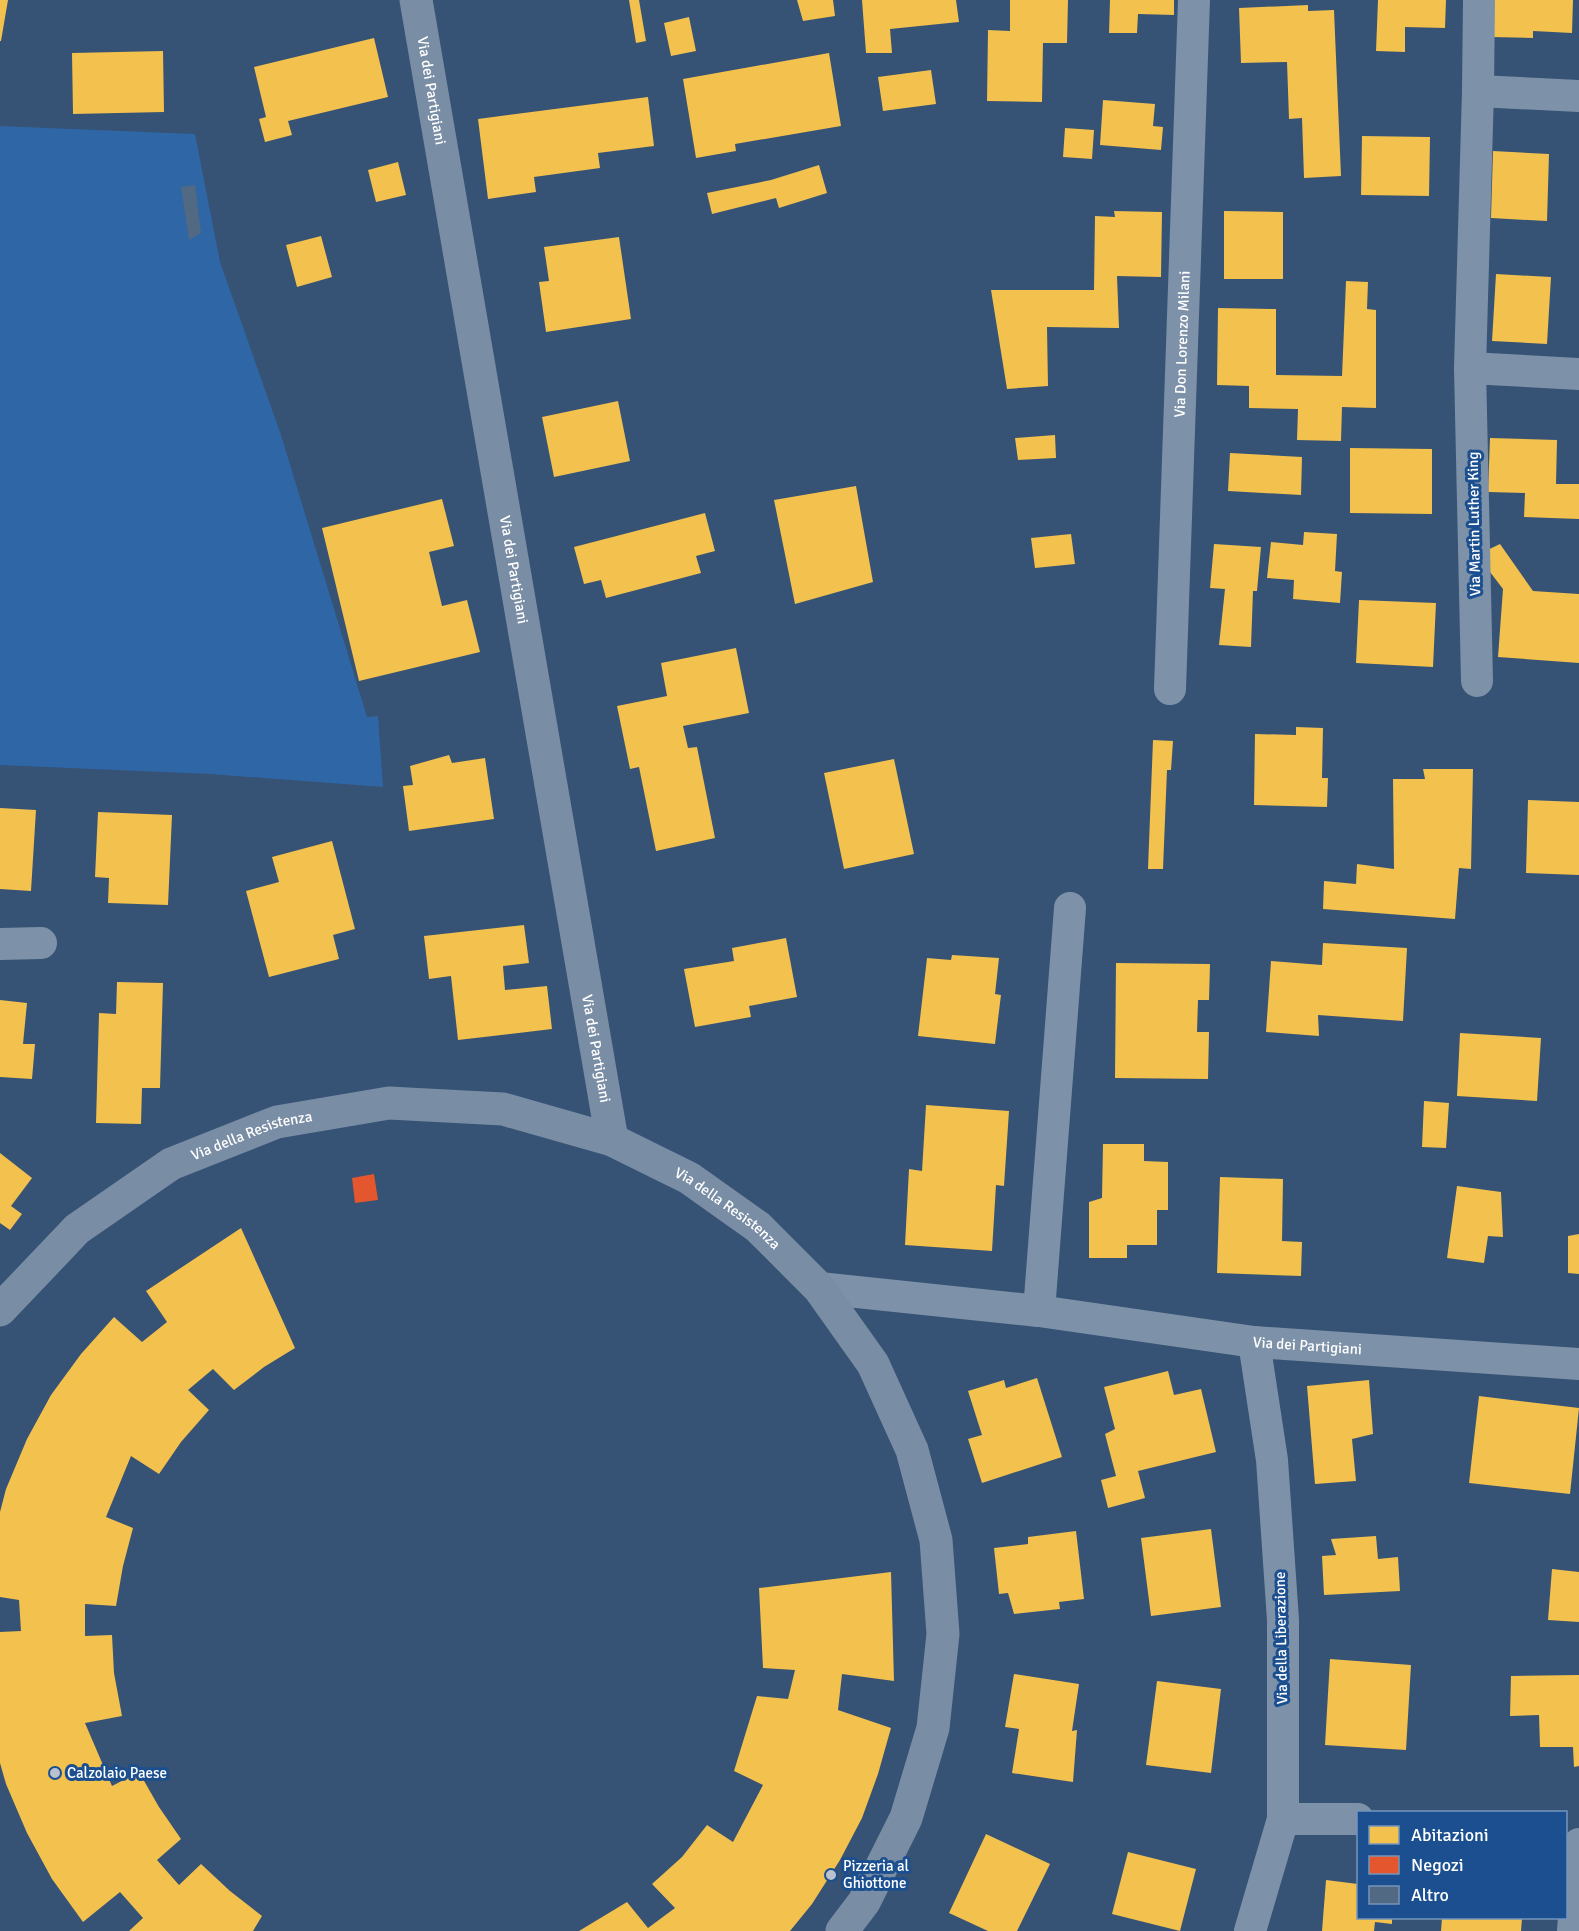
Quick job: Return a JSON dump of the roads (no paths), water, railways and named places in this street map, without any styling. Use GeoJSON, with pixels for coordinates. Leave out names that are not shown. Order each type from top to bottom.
{"type":"FeatureCollection","features":[{"type":"Feature","properties":{"kind":"street","name":"Via dei Partigiani"},"geometry":{"type":"LineString","coordinates":[[416,0],[612,1140]]}},
{"type":"Feature","properties":{"kind":"street","name":"Via Don Lorenzo Milani"},"geometry":{"type":"LineString","coordinates":[[1170,689],[1194,0]]}},
{"type":"Feature","properties":{"kind":"street","name":"Via Martin Luther King"},"geometry":{"type":"LineString","coordinates":[[1477,681],[1470,368],[1479,0]]}},
{"type":"Feature","properties":{"kind":"street"},"geometry":{"type":"LineString","coordinates":[[1478,91],[1579,96]]}},
{"type":"Feature","properties":{"kind":"street"},"geometry":{"type":"LineString","coordinates":[[1470,368],[1579,374]]}},
{"type":"Feature","properties":{"kind":"street"},"geometry":{"type":"LineString","coordinates":[[1039,1311],[1070,908]]}},
{"type":"Feature","properties":{"kind":"street"},"geometry":{"type":"LineString","coordinates":[[0,944],[42,943]]}},
{"type":"Feature","properties":{"kind":"street","name":"Via della Resistenza"},"geometry":{"type":"LineString","coordinates":[[0,1310],[77,1229],[171,1164],[277,1122],[389,1103],[503,1109],[612,1140],[689,1178],[759,1227],[819,1288],[873,1364],[912,1450],[936,1540],[943,1634],[933,1728],[906,1818],[864,1902],[842,1931]]}},
{"type":"Feature","properties":{"kind":"street","name":"Via dei Partigiani"},"geometry":{"type":"LineString","coordinates":[[819,1288],[1039,1311],[1254,1342],[1579,1364]]}},
{"type":"Feature","properties":{"kind":"street","name":"Via della Liberazione"},"geometry":{"type":"LineString","coordinates":[[1250,1931],[1283,1819],[1283,1620],[1272,1460],[1254,1342]]}},
{"type":"Feature","properties":{"kind":"street"},"geometry":{"type":"LineString","coordinates":[[1283,1819],[1357,1819]]}},
{"type":"Feature","properties":{"kind":"street"},"geometry":{"type":"LineString","coordinates":[[1573,1931],[1579,1844]]}},
{"type":"Feature","properties":{"kind":"place","name":"Calzolaio Paese"},"geometry":{"type":"Point","coordinates":[55,1773]}},
{"type":"Feature","properties":{"kind":"place","name":"Pizzeria al Ghiottone"},"geometry":{"type":"Point","coordinates":[831,1875]}}]}
